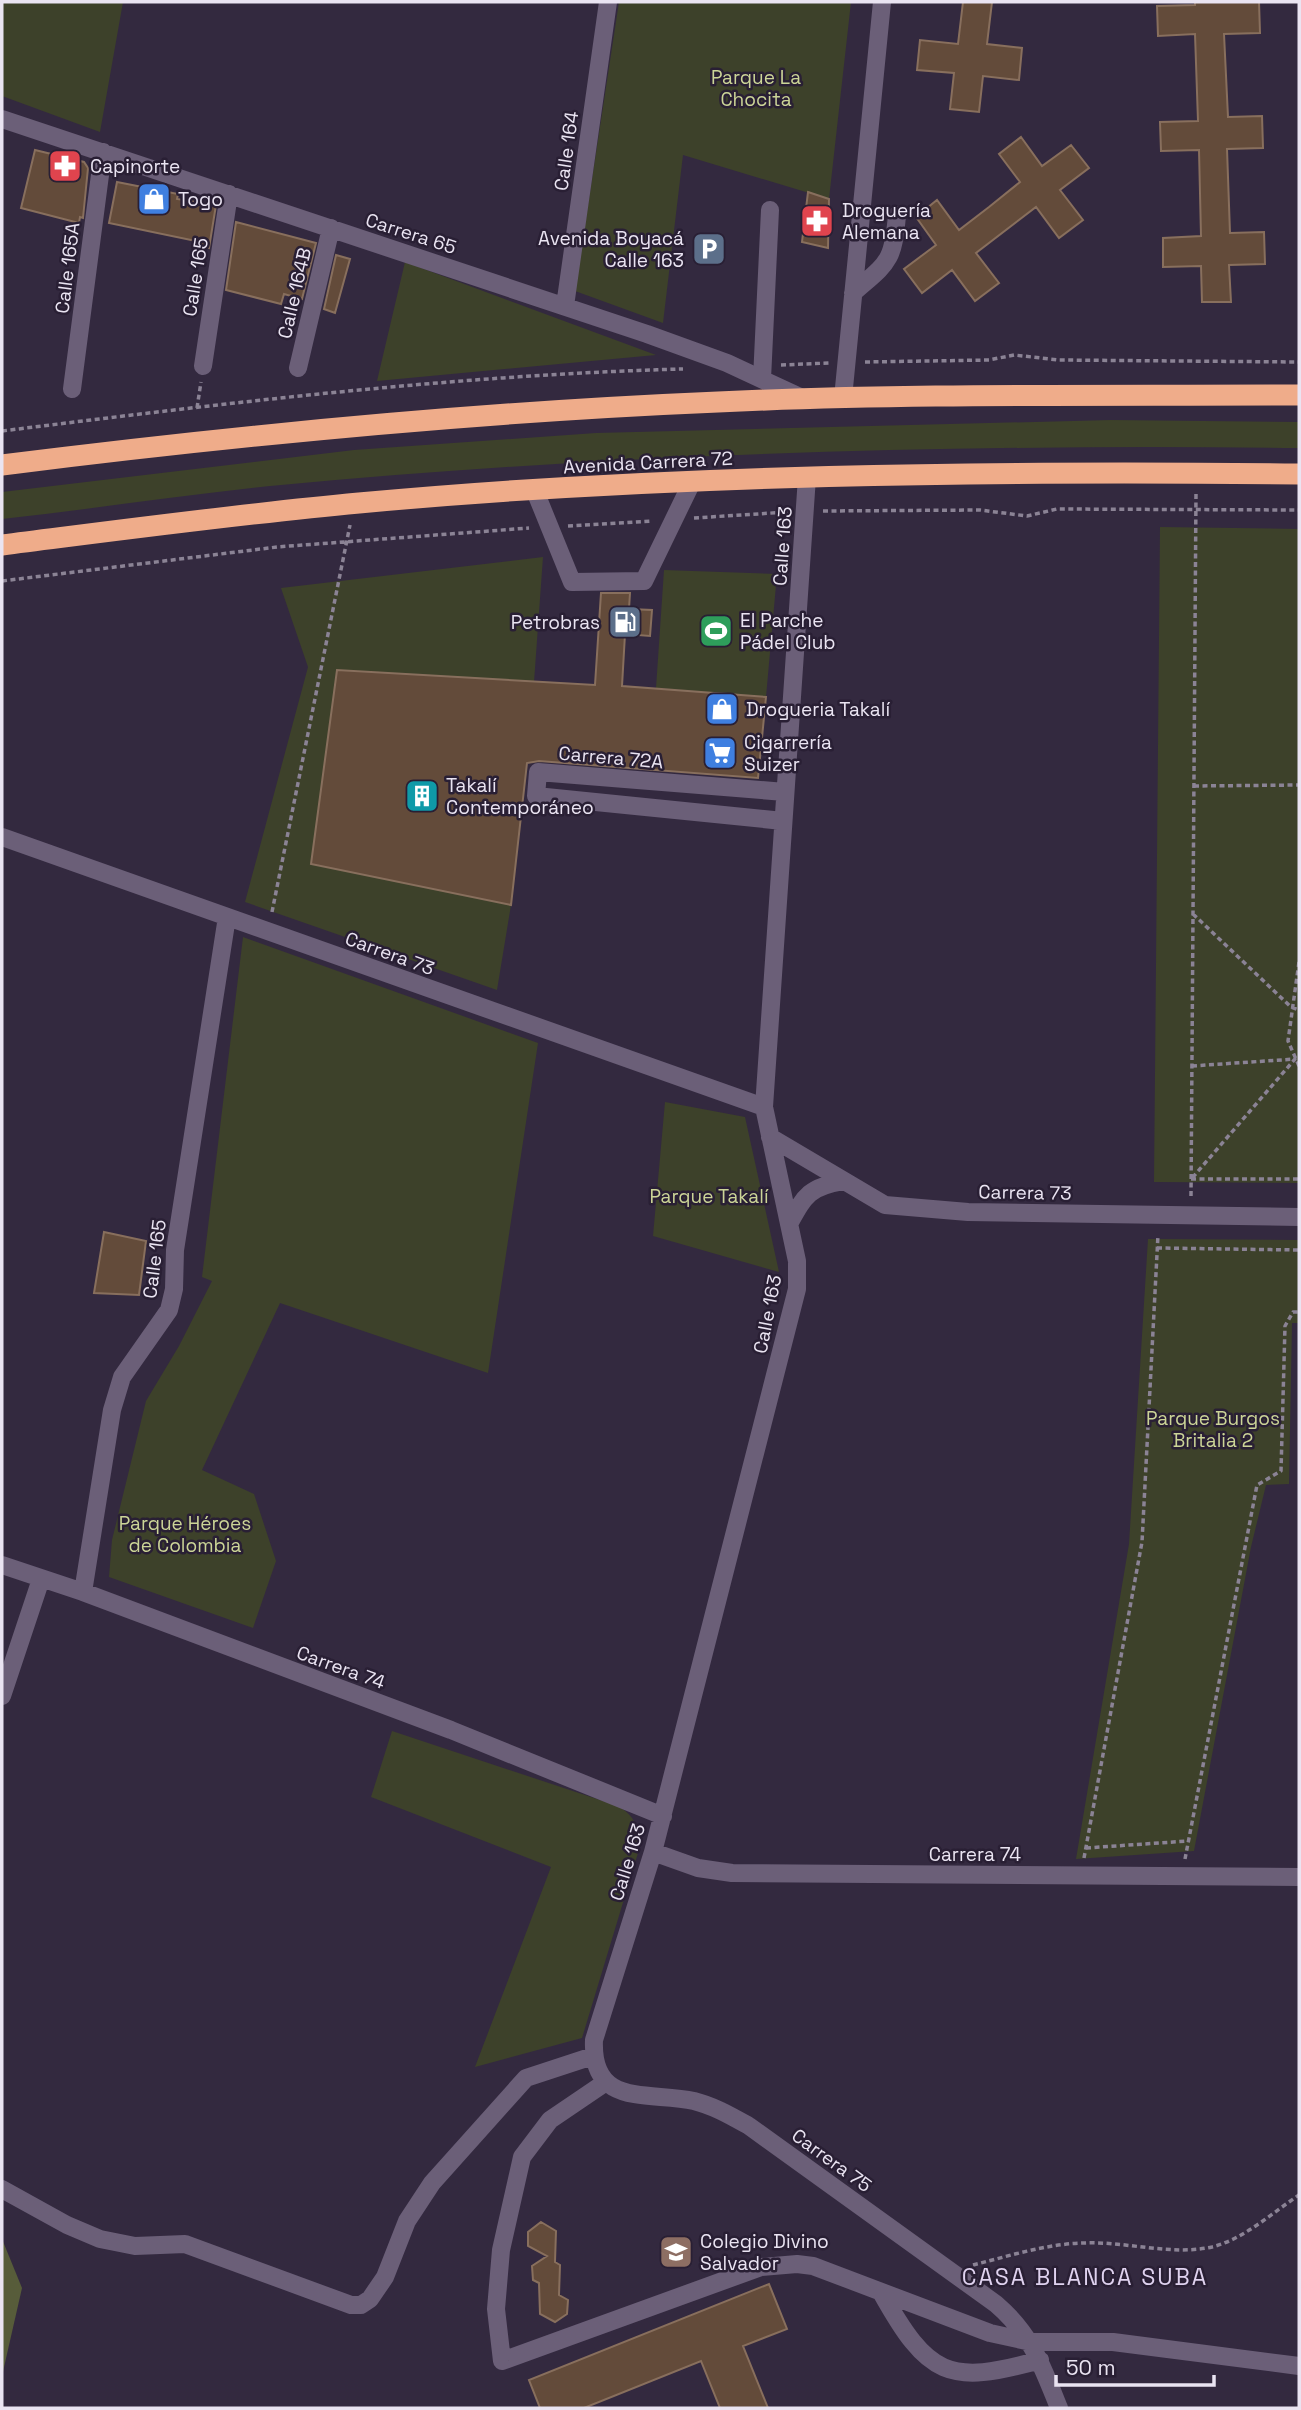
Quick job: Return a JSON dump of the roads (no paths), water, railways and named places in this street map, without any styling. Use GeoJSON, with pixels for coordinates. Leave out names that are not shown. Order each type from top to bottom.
{"type":"FeatureCollection","features":[{"type":"Feature","properties":{"kind":"highway"},"geometry":{"type":"LineString","coordinates":[[2,465],[387,421],[802,398],[1299,395]]}},
{"type":"Feature","properties":{"kind":"highway","name":"Avenida Carrera 72"},"geometry":{"type":"LineString","coordinates":[[2,545],[354,503],[692,482],[807,477],[1299,474]]}},
{"type":"Feature","properties":{"kind":"street","name":"Calle 164"},"geometry":{"type":"LineString","coordinates":[[565,306],[608,2]]}},
{"type":"Feature","properties":{"kind":"street"},"geometry":{"type":"LineString","coordinates":[[843,398],[882,2]]}},
{"type":"Feature","properties":{"kind":"street","name":"Carrera 65"},"geometry":{"type":"LineString","coordinates":[[2,119],[565,306],[727,356],[763,373],[802,398]]}},
{"type":"Feature","properties":{"kind":"street","name":"Calle 165A"},"geometry":{"type":"LineString","coordinates":[[72,388],[103,152]]}},
{"type":"Feature","properties":{"kind":"street","name":"Calle 165"},"geometry":{"type":"LineString","coordinates":[[203,366],[229,194]]}},
{"type":"Feature","properties":{"kind":"street"},"geometry":{"type":"LineString","coordinates":[[763,373],[769,210]]}},
{"type":"Feature","properties":{"kind":"street"},"geometry":{"type":"LineString","coordinates":[[853,293],[882,267],[894,250],[897,215]]}},
{"type":"Feature","properties":{"kind":"street","name":"Calle 164B"},"geometry":{"type":"LineString","coordinates":[[298,368],[331,228]]}},
{"type":"Feature","properties":{"kind":"street","name":"Calle 163"},"geometry":{"type":"LineString","coordinates":[[593,2056],[594,2040],[663,1816],[792,1313],[797,1261],[764,1107],[807,477]]}},
{"type":"Feature","properties":{"kind":"street"},"geometry":{"type":"LineString","coordinates":[[535,491],[572,582],[644,581],[692,482]]}},
{"type":"Feature","properties":{"kind":"street","name":"Carrera 72A"},"geometry":{"type":"LineString","coordinates":[[783,821],[536,796],[538,772],[785,792]]}},
{"type":"Feature","properties":{"kind":"street"},"geometry":{"type":"LineString","coordinates":[[717,814],[719,787]]}},
{"type":"Feature","properties":{"kind":"street","name":"Carrera 73"},"geometry":{"type":"LineString","coordinates":[[2,838],[764,1107]]}},
{"type":"Feature","properties":{"kind":"street","name":"Calle 165"},"geometry":{"type":"LineString","coordinates":[[83,1592],[122,1377],[169,1310],[174,1289],[175,1250],[227,917]]}},
{"type":"Feature","properties":{"kind":"street","name":"Carrera 73"},"geometry":{"type":"LineString","coordinates":[[770,1137],[885,1205],[968,1212],[1299,1217]]}},
{"type":"Feature","properties":{"kind":"street"},"geometry":{"type":"LineString","coordinates":[[789,1224],[808,1192],[825,1184],[844,1181]]}},
{"type":"Feature","properties":{"kind":"street","name":"Carrera 74"},"geometry":{"type":"LineString","coordinates":[[2,1565],[83,1592],[463,1735],[663,1816]]}},
{"type":"Feature","properties":{"kind":"street"},"geometry":{"type":"LineString","coordinates":[[2,1696],[41,1578]]}},
{"type":"Feature","properties":{"kind":"street","name":"Carrera 74"},"geometry":{"type":"LineString","coordinates":[[653,1852],[698,1868],[732,1873],[1299,1877]]}},
{"type":"Feature","properties":{"kind":"street"},"geometry":{"type":"LineString","coordinates":[[2,2189],[67,2225],[100,2239],[135,2246],[186,2244],[351,2305],[361,2305],[370,2299],[385,2277],[407,2221],[432,2183],[526,2078],[593,2056],[606,2082],[550,2120],[522,2157],[501,2250],[496,2309],[502,2361],[761,2267],[797,2264],[813,2266],[979,2330],[1031,2342],[1113,2342],[1299,2366]]}},
{"type":"Feature","properties":{"kind":"street","name":"Carrera 75"},"geometry":{"type":"LineString","coordinates":[[606,2082],[619,2091],[712,2106],[749,2126],[951,2271],[1016,2321],[1040,2360],[1059,2408]]}},
{"type":"Feature","properties":{"kind":"street"},"geometry":{"type":"LineString","coordinates":[[881,2292],[913,2340],[935,2364],[954,2373],[982,2375],[1040,2360]]}},
{"type":"Feature","properties":{"kind":"place","name":"Capinorte"},"geometry":{"type":"Point","coordinates":[65,166]}},
{"type":"Feature","properties":{"kind":"place","name":"Togo"},"geometry":{"type":"Point","coordinates":[154,199]}},
{"type":"Feature","properties":{"kind":"place","name":"Droguería Alemana"},"geometry":{"type":"Point","coordinates":[817,221]}},
{"type":"Feature","properties":{"kind":"place","name":"Avenida Boyacá Calle 163"},"geometry":{"type":"Point","coordinates":[709,249]}},
{"type":"Feature","properties":{"kind":"place","name":"Petrobras"},"geometry":{"type":"Point","coordinates":[625,622]}},
{"type":"Feature","properties":{"kind":"place","name":"El Parche Pádel Club"},"geometry":{"type":"Point","coordinates":[716,631]}},
{"type":"Feature","properties":{"kind":"place","name":"Drogueria Takalí"},"geometry":{"type":"Point","coordinates":[722,709]}},
{"type":"Feature","properties":{"kind":"place","name":"Cigarrería Suizer"},"geometry":{"type":"Point","coordinates":[720,753]}},
{"type":"Feature","properties":{"kind":"place","name":"Takalí Contemporáneo"},"geometry":{"type":"Point","coordinates":[422,796]}},
{"type":"Feature","properties":{"kind":"place","name":"Colegio Divino Salvador"},"geometry":{"type":"Point","coordinates":[676,2252]}},
{"type":"Feature","properties":{"kind":"district","name":"CASA BLANCA SUBA"},"geometry":{"type":"Point","coordinates":[1085,2277]}},
{"type":"Feature","properties":{"kind":"park label","name":"Parque La Chocita"},"geometry":{"type":"Point","coordinates":[756,88]}},
{"type":"Feature","properties":{"kind":"park label","name":"Parque Takalí"},"geometry":{"type":"Point","coordinates":[709,1196]}},
{"type":"Feature","properties":{"kind":"park label","name":"Parque Burgos Britalia 2"},"geometry":{"type":"Point","coordinates":[1213,1429]}},
{"type":"Feature","properties":{"kind":"park label","name":"Parque Héroes de Colombia"},"geometry":{"type":"Point","coordinates":[185,1534]}}]}
